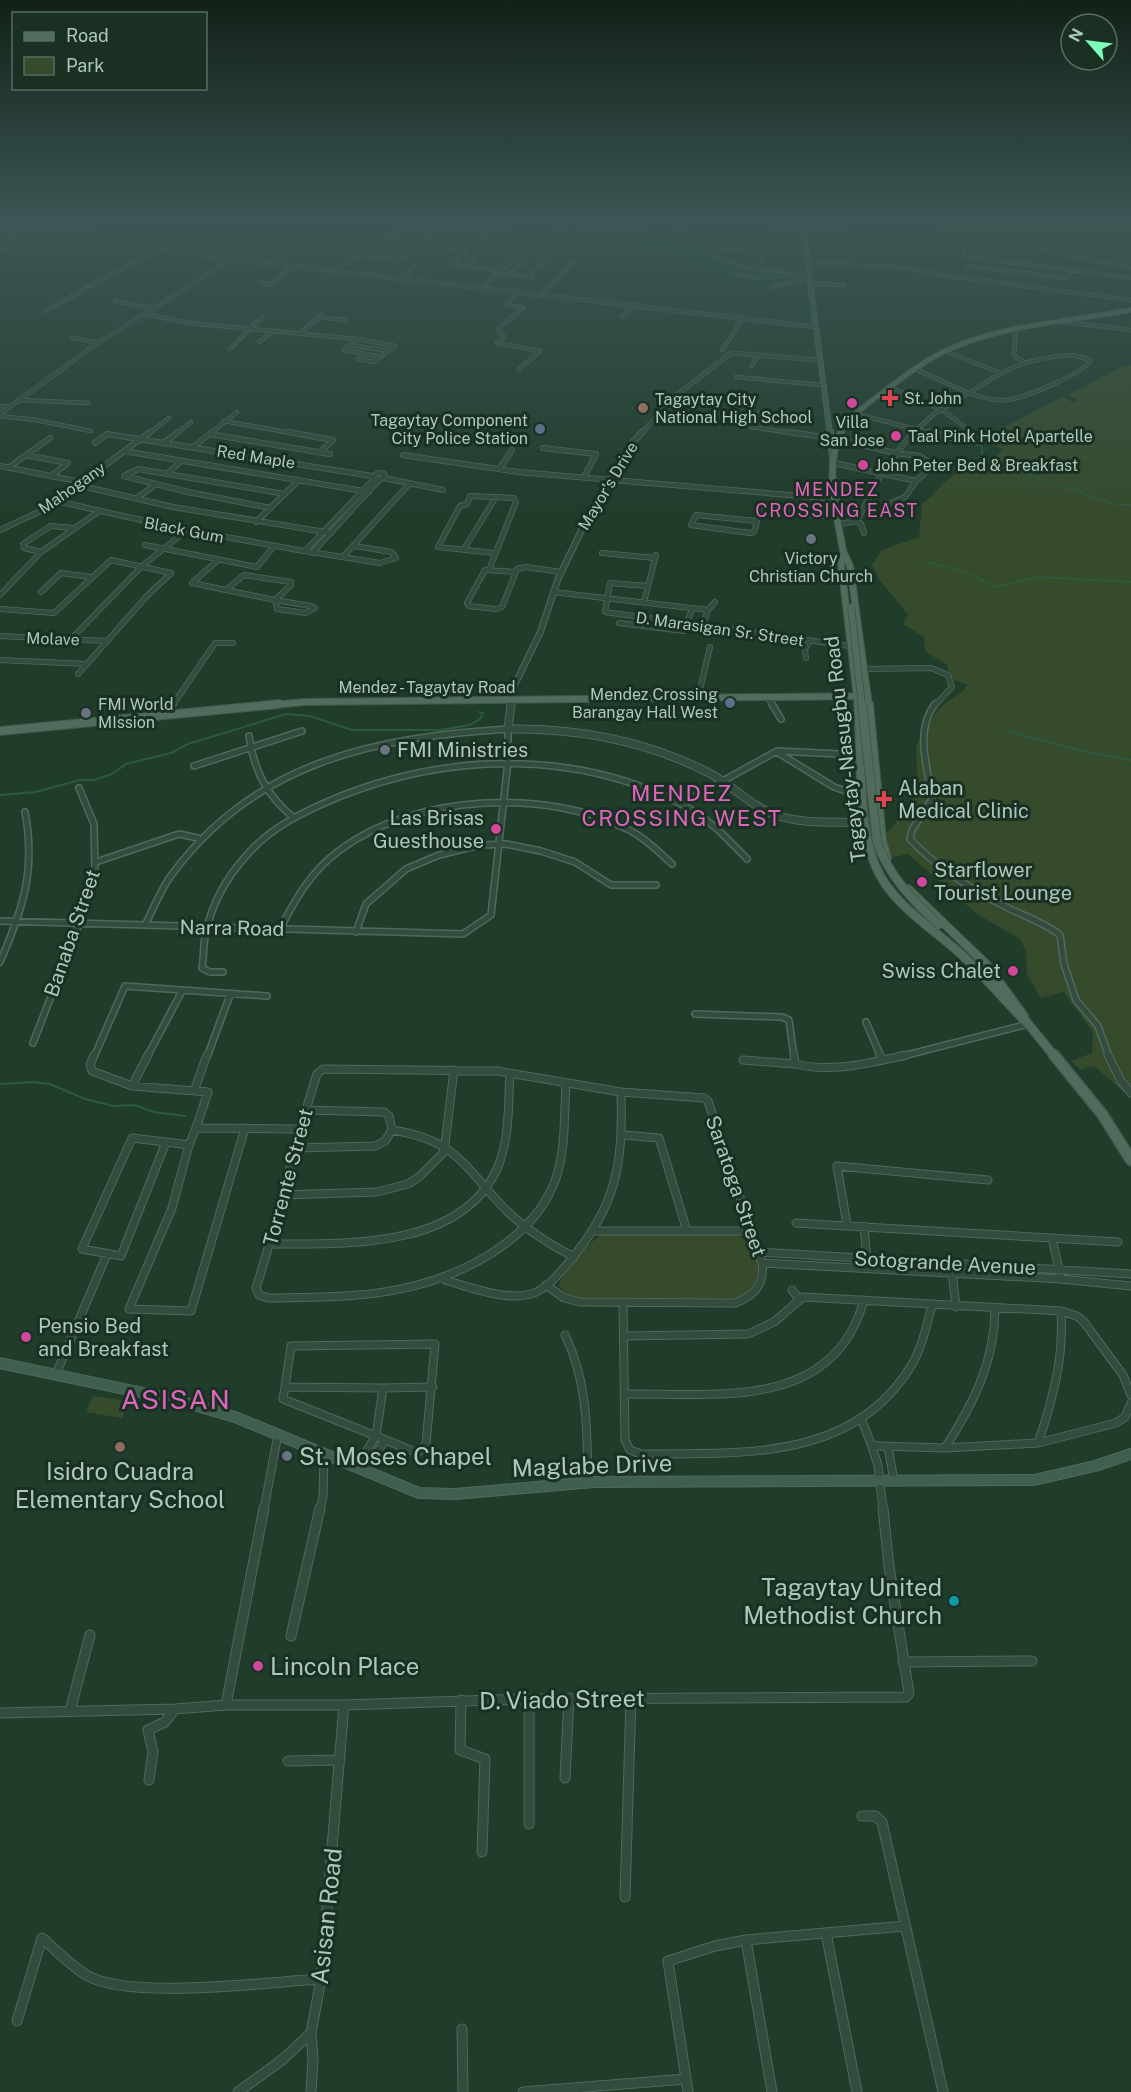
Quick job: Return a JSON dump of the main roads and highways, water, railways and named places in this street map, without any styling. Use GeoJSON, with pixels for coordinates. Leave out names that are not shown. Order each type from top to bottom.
{"type":"FeatureCollection","features":[{"type":"Feature","properties":{"kind":"main road"},"geometry":{"type":"LineString","coordinates":[[815,320],[822,385],[834,436]]}},
{"type":"Feature","properties":{"kind":"main road","name":"Tagaytay-Nasugbu Road"},"geometry":{"type":"LineString","coordinates":[[1079,320],[968,341],[944,351],[915,369],[856,414],[834,436],[834,460],[877,842],[882,858],[897,883],[978,964],[1028,1024],[1102,1114],[1131,1160]]}},
{"type":"Feature","properties":{"kind":"main road","name":"Tagaytay-Nasugbu Road"},"geometry":{"type":"LineString","coordinates":[[844,553],[841,564],[854,669],[872,858],[880,877],[889,887],[963,956],[1028,1024]]}},
{"type":"Feature","properties":{"kind":"main road","name":"Tagaytay-Nasugbu Road"},"geometry":{"type":"LineString","coordinates":[[844,553],[850,566],[868,696],[882,840],[887,858],[905,886],[974,950],[996,975],[1015,1000],[1028,1024]]}},
{"type":"Feature","properties":{"kind":"main road","name":"Mendez - Tagaytay Road"},"geometry":{"type":"LineString","coordinates":[[0,731],[304,702],[868,696]]}},
{"type":"Feature","properties":{"kind":"main road","name":"Maglabe Drive"},"geometry":{"type":"LineString","coordinates":[[0,1363],[177,1400],[235,1416],[418,1493],[455,1494],[588,1482],[1034,1480],[1095,1466],[1131,1454]]}},
{"type":"Feature","properties":{"kind":"waterway"},"geometry":{"type":"LineString","coordinates":[[952,440],[982,446],[982,458],[986,460],[1114,504],[1131,505]]}},
{"type":"Feature","properties":{"kind":"waterway"},"geometry":{"type":"LineString","coordinates":[[925,561],[970,574],[995,587],[1038,577],[1131,582]]}},
{"type":"Feature","properties":{"kind":"waterway"},"geometry":{"type":"LineString","coordinates":[[0,795],[36,792],[79,780],[94,780],[112,774],[126,764],[171,753],[188,744],[286,714],[310,716],[352,730],[440,730],[470,725],[480,719],[483,713],[479,712]]}},
{"type":"Feature","properties":{"kind":"waterway"},"geometry":{"type":"LineString","coordinates":[[1007,731],[1086,752],[1131,760]]}},
{"type":"Feature","properties":{"kind":"waterway"},"geometry":{"type":"LineString","coordinates":[[0,1084],[33,1082],[50,1084],[85,1099],[113,1106],[134,1105],[154,1112],[186,1116]]}},
{"type":"Feature","properties":{"kind":"place","name":"St. John"},"geometry":{"type":"Point","coordinates":[890,398]}},
{"type":"Feature","properties":{"kind":"place","name":"Villa San Jose"},"geometry":{"type":"Point","coordinates":[852,403]}},
{"type":"Feature","properties":{"kind":"place","name":"Tagaytay City National High School"},"geometry":{"type":"Point","coordinates":[643,408]}},
{"type":"Feature","properties":{"kind":"place","name":"Tagaytay Component City Police Station"},"geometry":{"type":"Point","coordinates":[540,429]}},
{"type":"Feature","properties":{"kind":"place","name":"Taal Pink Hotel Apartelle"},"geometry":{"type":"Point","coordinates":[896,436]}},
{"type":"Feature","properties":{"kind":"place","name":"John Peter Bed & Breakfast"},"geometry":{"type":"Point","coordinates":[863,465]}},
{"type":"Feature","properties":{"kind":"place","name":"Victory Christian Church"},"geometry":{"type":"Point","coordinates":[811,539]}},
{"type":"Feature","properties":{"kind":"place","name":"Mendez Crossing Barangay Hall West"},"geometry":{"type":"Point","coordinates":[730,703]}},
{"type":"Feature","properties":{"kind":"place","name":"FMI World MIssion"},"geometry":{"type":"Point","coordinates":[86,713]}},
{"type":"Feature","properties":{"kind":"place","name":"FMI Ministries"},"geometry":{"type":"Point","coordinates":[385,750]}},
{"type":"Feature","properties":{"kind":"place","name":"Alaban Medical Clinic"},"geometry":{"type":"Point","coordinates":[884,799]}},
{"type":"Feature","properties":{"kind":"place","name":"Las Brisas Guesthouse"},"geometry":{"type":"Point","coordinates":[496,829]}},
{"type":"Feature","properties":{"kind":"place","name":"Starflower Tourist Lounge"},"geometry":{"type":"Point","coordinates":[922,882]}},
{"type":"Feature","properties":{"kind":"place","name":"Swiss Chalet"},"geometry":{"type":"Point","coordinates":[1013,971]}},
{"type":"Feature","properties":{"kind":"place","name":"Pensio Bed and Breakfast"},"geometry":{"type":"Point","coordinates":[26,1337]}},
{"type":"Feature","properties":{"kind":"place","name":"Isidro Cuadra Elementary School"},"geometry":{"type":"Point","coordinates":[120,1447]}},
{"type":"Feature","properties":{"kind":"place","name":"St. Moses Chapel"},"geometry":{"type":"Point","coordinates":[287,1456]}},
{"type":"Feature","properties":{"kind":"place","name":"Tagaytay United Methodist Church"},"geometry":{"type":"Point","coordinates":[954,1601]}},
{"type":"Feature","properties":{"kind":"place","name":"Lincoln Place"},"geometry":{"type":"Point","coordinates":[258,1666]}},
{"type":"Feature","properties":{"kind":"district","name":"MENDEZ CROSSING EAST"},"geometry":{"type":"Point","coordinates":[837,499]}},
{"type":"Feature","properties":{"kind":"district","name":"MENDEZ CROSSING WEST"},"geometry":{"type":"Point","coordinates":[682,806]}},
{"type":"Feature","properties":{"kind":"district","name":"ASISAN"},"geometry":{"type":"Point","coordinates":[176,1399]}}]}
